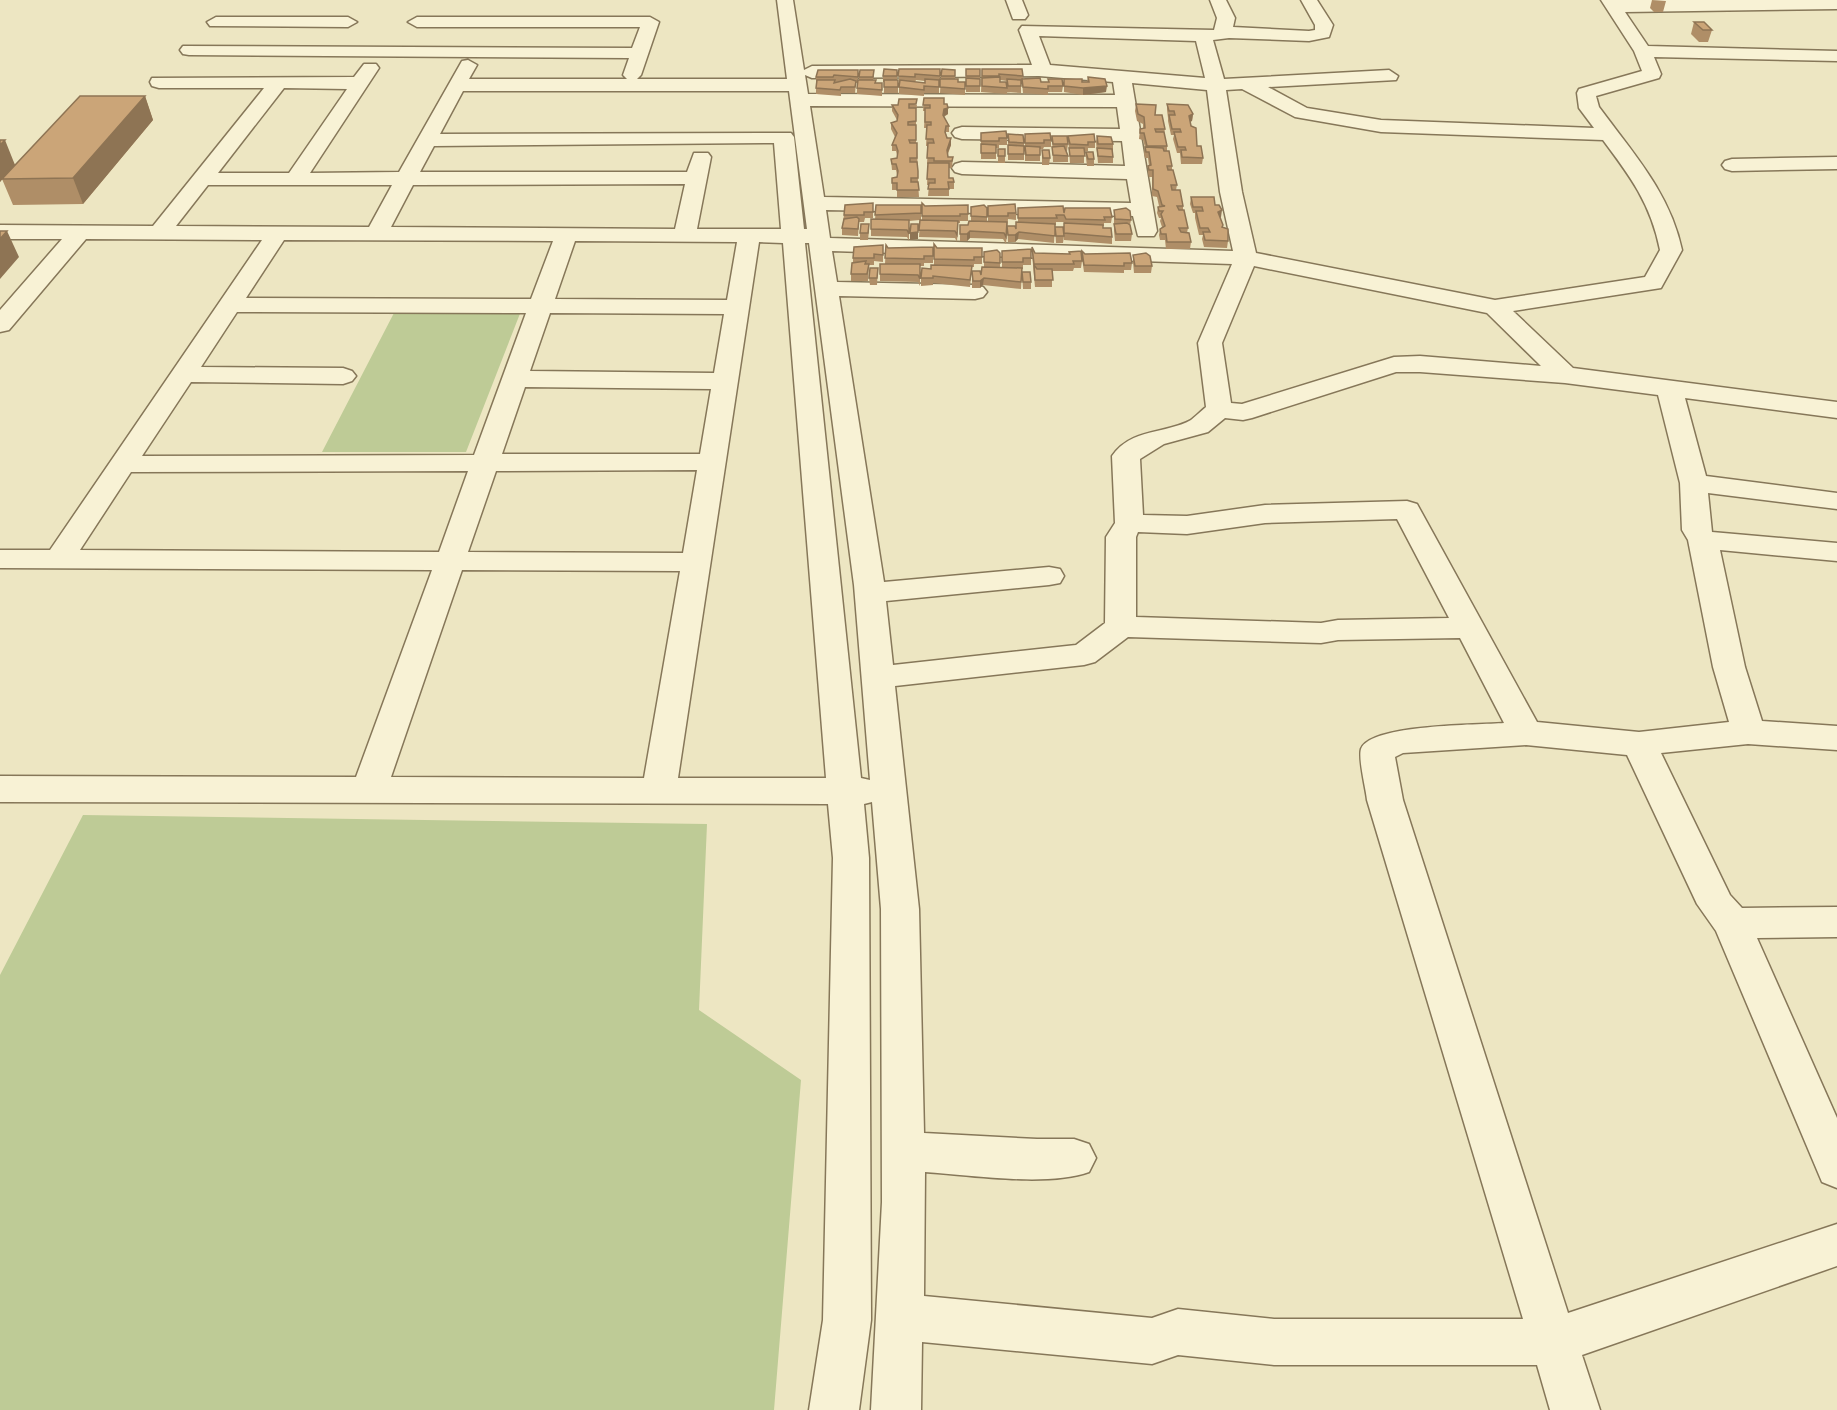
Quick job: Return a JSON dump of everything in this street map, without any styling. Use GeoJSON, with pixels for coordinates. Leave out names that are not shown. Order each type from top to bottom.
{"type":"FeatureCollection","features":[{"type":"Feature","properties":{"kind":"street"},"geometry":{"type":"LineString","coordinates":[[376,234],[504,0]]}},
{"type":"Feature","properties":{"kind":"street"},"geometry":{"type":"LineString","coordinates":[[767,0],[793,86],[784,137],[827,289],[870,593],[900,909],[904,1202],[896,1410]]}},
{"type":"Feature","properties":{"kind":"street"},"geometry":{"type":"LineString","coordinates":[[786,0],[793,86],[814,203],[811,239],[851,858],[847,1320],[834,1410]]}},
{"type":"Feature","properties":{"kind":"street"},"geometry":{"type":"LineString","coordinates":[[1218,0],[1226,18],[1213,34],[1216,85],[1231,192],[1246,258],[1210,343],[1219,410]]}},
{"type":"Feature","properties":{"kind":"street"},"geometry":{"type":"LineString","coordinates":[[1039,70],[1041,64],[1028,30],[1309,36],[1323,33],[1324,25],[1309,0]]}},
{"type":"Feature","properties":{"kind":"street"},"geometry":{"type":"LineString","coordinates":[[1612,3],[1837,4]]}},
{"type":"Feature","properties":{"kind":"street"},"geometry":{"type":"LineString","coordinates":[[0,232],[749,236],[1150,253],[1246,258],[1495,307],[1653,283],[1671,250],[1665,221],[1640,175],[1589,108],[1586,93],[1652,74],[1643,51],[1612,3]]}},
{"type":"Feature","properties":{"kind":"street"},"geometry":{"type":"LineString","coordinates":[[230,7],[159,82],[360,83]]}},
{"type":"Feature","properties":{"kind":"street"},"geometry":{"type":"LineString","coordinates":[[216,22],[348,21]]}},
{"type":"Feature","properties":{"kind":"street"},"geometry":{"type":"LineString","coordinates":[[417,22],[650,22],[629,85]]}},
{"type":"Feature","properties":{"kind":"street"},"geometry":{"type":"LineString","coordinates":[[189,50],[640,53]]}},
{"type":"Feature","properties":{"kind":"street"},"geometry":{"type":"LineString","coordinates":[[1643,51],[1837,56]]}},
{"type":"Feature","properties":{"kind":"street"},"geometry":{"type":"LineString","coordinates":[[296,178],[381,52]]}},
{"type":"Feature","properties":{"kind":"street"},"geometry":{"type":"LineString","coordinates":[[457,85],[793,86],[1039,70],[1216,85],[1389,76]]}},
{"type":"Feature","properties":{"kind":"street"},"geometry":{"type":"LineString","coordinates":[[1122,78],[1150,253]]}},
{"type":"Feature","properties":{"kind":"street"},"geometry":{"type":"LineString","coordinates":[[159,233],[278,83]]}},
{"type":"Feature","properties":{"kind":"street"},"geometry":{"type":"LineString","coordinates":[[1245,83],[1302,113],[1381,126],[1610,134]]}},
{"type":"Feature","properties":{"kind":"street"},"geometry":{"type":"LineString","coordinates":[[793,86],[962,101],[1125,101]]}},
{"type":"Feature","properties":{"kind":"street"},"geometry":{"type":"LineString","coordinates":[[962,101],[962,206]]}},
{"type":"Feature","properties":{"kind":"street"},"geometry":{"type":"LineString","coordinates":[[962,133],[1131,135]]}},
{"type":"Feature","properties":{"kind":"street"},"geometry":{"type":"LineString","coordinates":[[427,140],[784,137]]}},
{"type":"Feature","properties":{"kind":"street"},"geometry":{"type":"LineString","coordinates":[[684,236],[706,138]]}},
{"type":"Feature","properties":{"kind":"street"},"geometry":{"type":"LineString","coordinates":[[1732,165],[1837,163]]}},
{"type":"Feature","properties":{"kind":"street"},"geometry":{"type":"LineString","coordinates":[[962,168],[1137,173]]}},
{"type":"Feature","properties":{"kind":"street"},"geometry":{"type":"LineString","coordinates":[[202,178],[697,178]]}},
{"type":"Feature","properties":{"kind":"street"},"geometry":{"type":"LineString","coordinates":[[814,203],[1143,210]]}},
{"type":"Feature","properties":{"kind":"street"},"geometry":{"type":"LineString","coordinates":[[0,325],[79,232]]}},
{"type":"Feature","properties":{"kind":"street"},"geometry":{"type":"LineString","coordinates":[[59,559],[278,233]]}},
{"type":"Feature","properties":{"kind":"street"},"geometry":{"type":"LineString","coordinates":[[369,790],[566,235]]}},
{"type":"Feature","properties":{"kind":"street"},"geometry":{"type":"LineString","coordinates":[[659,790],[749,236]]}},
{"type":"Feature","properties":{"kind":"street"},"geometry":{"type":"LineString","coordinates":[[827,289],[975,292]]}},
{"type":"Feature","properties":{"kind":"street"},"geometry":{"type":"LineString","coordinates":[[230,305],[738,308]]}},
{"type":"Feature","properties":{"kind":"street"},"geometry":{"type":"LineString","coordinates":[[1495,307],[1565,375]]}},
{"type":"Feature","properties":{"kind":"street"},"geometry":{"type":"LineString","coordinates":[[1120,627],[1121,537],[1129,523],[1126,456],[1155,438],[1199,426],[1219,410],[1243,412],[1394,365],[1420,364],[1565,375],[1837,410]]}},
{"type":"Feature","properties":{"kind":"street"},"geometry":{"type":"LineString","coordinates":[[184,374],[343,376]]}},
{"type":"Feature","properties":{"kind":"street"},"geometry":{"type":"LineString","coordinates":[[515,379],[726,381]]}},
{"type":"Feature","properties":{"kind":"street"},"geometry":{"type":"LineString","coordinates":[[1669,388],[1694,483],[1696,530],[1703,540],[1729,667],[1748,732]]}},
{"type":"Feature","properties":{"kind":"street"},"geometry":{"type":"LineString","coordinates":[[123,464],[713,462]]}},
{"type":"Feature","properties":{"kind":"street"},"geometry":{"type":"LineString","coordinates":[[1694,483],[1837,501]]}},
{"type":"Feature","properties":{"kind":"street"},"geometry":{"type":"LineString","coordinates":[[1129,523],[1187,525],[1265,514],[1407,510],[1526,733]]}},
{"type":"Feature","properties":{"kind":"street"},"geometry":{"type":"LineString","coordinates":[[1703,540],[1837,552]]}},
{"type":"Feature","properties":{"kind":"street"},"geometry":{"type":"LineString","coordinates":[[0,558],[697,562]]}},
{"type":"Feature","properties":{"kind":"street"},"geometry":{"type":"LineString","coordinates":[[870,593],[1049,576]]}},
{"type":"Feature","properties":{"kind":"street"},"geometry":{"type":"LineString","coordinates":[[878,677],[1084,655],[1120,627],[1321,633],[1338,630],[1468,628]]}},
{"type":"Feature","properties":{"kind":"street"},"geometry":{"type":"LineString","coordinates":[[1575,1410],[1385,800],[1377,750],[1398,742],[1526,733],[1639,744],[1748,732],[1837,738]]}},
{"type":"Feature","properties":{"kind":"street"},"geometry":{"type":"LineString","coordinates":[[1639,744],[1716,904],[1732,923],[1837,1168]]}},
{"type":"Feature","properties":{"kind":"street"},"geometry":{"type":"LineString","coordinates":[[0,789],[889,790]]}},
{"type":"Feature","properties":{"kind":"street"},"geometry":{"type":"LineString","coordinates":[[1732,923],[1837,922]]}},
{"type":"Feature","properties":{"kind":"street"},"geometry":{"type":"LineString","coordinates":[[903,1151],[1037,1159],[1074,1158]]}},
{"type":"Feature","properties":{"kind":"street"},"geometry":{"type":"LineString","coordinates":[[899,1317],[1152,1341],[1178,1332],[1274,1342],[1552,1342],[1837,1245]]}},
{"type":"Feature","properties":{"kind":"green space"},"geometry":{"type":"Polygon","coordinates":[[[395,311],[521,311],[466,452],[322,452],[395,311]]]}},
{"type":"Feature","properties":{"kind":"green space"},"geometry":{"type":"Polygon","coordinates":[[[83,815],[707,824],[699,1010],[801,1080],[774,1410],[0,1410],[0,975],[83,815]]]}},
{"type":"Feature","properties":{"kind":"building"},"geometry":{"type":"Polygon","coordinates":[[[1694,22],[1704,22],[1712,30],[1703,30],[1694,22]]]}},
{"type":"Feature","properties":{"kind":"building"},"geometry":{"type":"Polygon","coordinates":[[[884,69],[897,70],[897,76],[883,76],[884,69]]]}},
{"type":"Feature","properties":{"kind":"building"},"geometry":{"type":"Polygon","coordinates":[[[899,69],[940,69],[940,76],[915,74],[915,77],[898,76],[899,69]]]}},
{"type":"Feature","properties":{"kind":"building"},"geometry":{"type":"Polygon","coordinates":[[[942,69],[955,70],[955,76],[941,76],[942,69]]]}},
{"type":"Feature","properties":{"kind":"building"},"geometry":{"type":"Polygon","coordinates":[[[966,69],[980,69],[980,76],[966,76],[966,69]]]}},
{"type":"Feature","properties":{"kind":"building"},"geometry":{"type":"Polygon","coordinates":[[[982,69],[1022,69],[1023,76],[999,74],[999,76],[982,76],[982,69]]]}},
{"type":"Feature","properties":{"kind":"building"},"geometry":{"type":"Polygon","coordinates":[[[818,70],[858,70],[858,77],[834,75],[833,77],[816,77],[818,70]]]}},
{"type":"Feature","properties":{"kind":"building"},"geometry":{"type":"Polygon","coordinates":[[[860,70],[874,70],[873,77],[859,77],[860,70]]]}},
{"type":"Feature","properties":{"kind":"building"},"geometry":{"type":"Polygon","coordinates":[[[1000,77],[1000,82],[1006,82],[1007,88],[982,86],[982,78],[1000,77]]]}},
{"type":"Feature","properties":{"kind":"building"},"geometry":{"type":"Polygon","coordinates":[[[1088,77],[1105,79],[1107,86],[1083,88],[1064,86],[1064,79],[1082,79],[1082,82],[1089,82],[1088,77]]]}},
{"type":"Feature","properties":{"kind":"building"},"geometry":{"type":"Polygon","coordinates":[[[966,78],[980,79],[980,86],[966,86],[966,78]]]}},
{"type":"Feature","properties":{"kind":"building"},"geometry":{"type":"Polygon","coordinates":[[[1040,78],[1041,82],[1049,82],[1048,79],[1062,79],[1063,86],[1048,86],[1048,89],[1023,87],[1022,79],[1040,78]]]}},
{"type":"Feature","properties":{"kind":"building"},"geometry":{"type":"Polygon","coordinates":[[[850,79],[856,81],[855,87],[841,87],[840,90],[816,88],[817,80],[835,80],[834,83],[850,79]]]}},
{"type":"Feature","properties":{"kind":"building"},"geometry":{"type":"Polygon","coordinates":[[[925,79],[939,80],[939,87],[924,86],[924,90],[899,87],[900,80],[925,83],[925,79]]]}},
{"type":"Feature","properties":{"kind":"building"},"geometry":{"type":"Polygon","coordinates":[[[940,79],[958,79],[958,82],[965,82],[965,89],[940,87],[940,79]]]}},
{"type":"Feature","properties":{"kind":"building"},"geometry":{"type":"Polygon","coordinates":[[[1007,79],[1021,80],[1021,86],[1008,86],[1007,79]]]}},
{"type":"Feature","properties":{"kind":"building"},"geometry":{"type":"Polygon","coordinates":[[[858,80],[876,80],[875,83],[882,83],[882,90],[857,88],[858,80]]]}},
{"type":"Feature","properties":{"kind":"building"},"geometry":{"type":"Polygon","coordinates":[[[884,80],[898,80],[898,87],[884,87],[884,80]]]}},
{"type":"Feature","properties":{"kind":"building"},"geometry":{"type":"Polygon","coordinates":[[[80,96],[145,96],[73,178],[2,179],[80,96]]]}},
{"type":"Feature","properties":{"kind":"building"},"geometry":{"type":"Polygon","coordinates":[[[924,98],[944,98],[944,104],[947,104],[948,108],[944,109],[943,115],[949,126],[946,126],[945,132],[947,138],[951,138],[947,150],[948,157],[953,157],[952,161],[934,161],[934,158],[927,158],[928,143],[934,143],[933,139],[926,139],[927,125],[931,125],[931,122],[925,122],[925,108],[930,108],[930,105],[923,105],[924,98]]]}},
{"type":"Feature","properties":{"kind":"building"},"geometry":{"type":"Polygon","coordinates":[[[899,99],[917,99],[916,104],[909,104],[909,108],[916,108],[916,121],[908,122],[908,125],[916,125],[916,140],[909,140],[910,143],[917,143],[917,158],[910,158],[910,162],[917,162],[918,178],[911,178],[911,182],[918,182],[919,190],[897,190],[897,183],[892,183],[892,178],[897,177],[898,171],[891,159],[897,158],[898,151],[896,145],[892,145],[897,133],[891,123],[897,121],[898,115],[892,105],[898,105],[899,99]]]}},
{"type":"Feature","properties":{"kind":"building"},"geometry":{"type":"Polygon","coordinates":[[[1136,104],[1156,105],[1155,115],[1162,115],[1165,129],[1155,129],[1156,132],[1164,132],[1167,146],[1147,146],[1144,133],[1140,133],[1140,129],[1145,128],[1144,117],[1138,114],[1136,104]]]}},
{"type":"Feature","properties":{"kind":"building"},"geometry":{"type":"Polygon","coordinates":[[[1167,104],[1188,105],[1193,114],[1189,116],[1191,126],[1196,128],[1197,146],[1201,146],[1203,158],[1182,157],[1181,150],[1186,150],[1185,147],[1178,147],[1174,132],[1181,132],[1180,129],[1172,129],[1169,115],[1175,115],[1174,111],[1169,111],[1167,104]]]}},
{"type":"Feature","properties":{"kind":"building"},"geometry":{"type":"Polygon","coordinates":[[[1006,131],[1007,138],[999,138],[999,141],[981,141],[981,133],[1006,131]]]}},
{"type":"Feature","properties":{"kind":"building"},"geometry":{"type":"Polygon","coordinates":[[[1050,133],[1051,140],[1044,140],[1044,143],[1025,143],[1025,134],[1050,133]]]}},
{"type":"Feature","properties":{"kind":"building"},"geometry":{"type":"Polygon","coordinates":[[[1008,134],[1023,135],[1024,143],[1009,142],[1008,134]]]}},
{"type":"Feature","properties":{"kind":"building"},"geometry":{"type":"Polygon","coordinates":[[[1094,134],[1095,142],[1088,142],[1088,145],[1070,144],[1068,136],[1094,134]]]}},
{"type":"Feature","properties":{"kind":"building"},"geometry":{"type":"Polygon","coordinates":[[[1052,136],[1067,136],[1068,144],[1053,144],[1052,136]]]}},
{"type":"Feature","properties":{"kind":"building"},"geometry":{"type":"Polygon","coordinates":[[[1097,136],[1111,137],[1113,144],[1098,144],[1097,136]]]}},
{"type":"Feature","properties":{"kind":"building"},"geometry":{"type":"Polygon","coordinates":[[[981,144],[996,145],[996,153],[981,153],[981,144]]]}},
{"type":"Feature","properties":{"kind":"building"},"geometry":{"type":"Polygon","coordinates":[[[1008,145],[1024,146],[1024,154],[1008,154],[1008,145]]]}},
{"type":"Feature","properties":{"kind":"building"},"geometry":{"type":"Polygon","coordinates":[[[1025,146],[1040,147],[1040,155],[1026,155],[1025,146]]]}},
{"type":"Feature","properties":{"kind":"building"},"geometry":{"type":"Polygon","coordinates":[[[1064,146],[1068,156],[1053,155],[1052,147],[1064,146]]]}},
{"type":"Feature","properties":{"kind":"building"},"geometry":{"type":"Polygon","coordinates":[[[1145,147],[1163,148],[1164,151],[1169,151],[1172,166],[1167,166],[1168,170],[1173,170],[1177,185],[1171,185],[1172,190],[1180,190],[1183,206],[1177,206],[1179,210],[1184,210],[1188,228],[1179,228],[1181,232],[1189,233],[1191,242],[1167,242],[1166,234],[1161,234],[1160,229],[1165,226],[1161,214],[1163,211],[1159,211],[1158,207],[1165,206],[1162,205],[1158,191],[1153,189],[1153,170],[1149,170],[1148,166],[1151,165],[1149,152],[1146,152],[1145,147]]]}},
{"type":"Feature","properties":{"kind":"building"},"geometry":{"type":"Polygon","coordinates":[[[1069,148],[1084,148],[1085,156],[1070,156],[1069,148]]]}},
{"type":"Feature","properties":{"kind":"building"},"geometry":{"type":"Polygon","coordinates":[[[1097,148],[1112,149],[1113,157],[1098,156],[1097,148]]]}},
{"type":"Feature","properties":{"kind":"building"},"geometry":{"type":"Polygon","coordinates":[[[998,149],[1005,149],[1005,156],[998,156],[998,149]]]}},
{"type":"Feature","properties":{"kind":"building"},"geometry":{"type":"Polygon","coordinates":[[[1042,150],[1049,150],[1050,158],[1043,158],[1042,150]]]}},
{"type":"Feature","properties":{"kind":"building"},"geometry":{"type":"Polygon","coordinates":[[[1086,152],[1093,152],[1094,159],[1088,159],[1086,152]]]}},
{"type":"Feature","properties":{"kind":"building"},"geometry":{"type":"Polygon","coordinates":[[[928,163],[949,163],[949,178],[953,178],[954,182],[948,182],[949,189],[928,189],[929,183],[935,183],[935,179],[927,179],[928,163]]]}},
{"type":"Feature","properties":{"kind":"building"},"geometry":{"type":"Polygon","coordinates":[[[1191,197],[1214,197],[1215,205],[1219,205],[1222,210],[1218,212],[1222,227],[1228,229],[1228,241],[1205,240],[1203,232],[1210,232],[1208,228],[1200,228],[1196,211],[1203,211],[1202,207],[1193,207],[1191,197]]]}},
{"type":"Feature","properties":{"kind":"building"},"geometry":{"type":"Polygon","coordinates":[[[873,203],[873,212],[864,212],[864,215],[844,215],[845,205],[873,203]]]}},
{"type":"Feature","properties":{"kind":"building"},"geometry":{"type":"Polygon","coordinates":[[[922,203],[925,206],[968,205],[968,214],[922,216],[922,203]]]}},
{"type":"Feature","properties":{"kind":"building"},"geometry":{"type":"Polygon","coordinates":[[[1015,204],[1016,213],[1008,213],[1008,216],[988,216],[988,206],[1015,204]]]}},
{"type":"Feature","properties":{"kind":"building"},"geometry":{"type":"Polygon","coordinates":[[[876,205],[921,205],[921,213],[875,215],[876,205]]]}},
{"type":"Feature","properties":{"kind":"building"},"geometry":{"type":"Polygon","coordinates":[[[984,205],[987,208],[987,217],[971,216],[971,207],[984,205]]]}},
{"type":"Feature","properties":{"kind":"building"},"geometry":{"type":"Polygon","coordinates":[[[1063,206],[1064,213],[1065,208],[1110,208],[1112,217],[1104,217],[1105,220],[1066,219],[1064,215],[1056,215],[1057,218],[1018,218],[1018,208],[1063,206]]]}},
{"type":"Feature","properties":{"kind":"building"},"geometry":{"type":"Polygon","coordinates":[[[1126,208],[1130,211],[1131,220],[1115,219],[1114,210],[1126,208]]]}},
{"type":"Feature","properties":{"kind":"building"},"geometry":{"type":"Polygon","coordinates":[[[857,217],[859,219],[858,229],[842,228],[844,219],[857,217]]]}},
{"type":"Feature","properties":{"kind":"building"},"geometry":{"type":"Polygon","coordinates":[[[871,219],[909,220],[909,234],[907,230],[871,229],[871,219]]]}},
{"type":"Feature","properties":{"kind":"building"},"geometry":{"type":"Polygon","coordinates":[[[920,220],[958,221],[957,235],[955,231],[919,230],[920,220]]]}},
{"type":"Feature","properties":{"kind":"building"},"geometry":{"type":"Polygon","coordinates":[[[969,221],[1007,222],[1006,237],[1004,233],[970,231],[967,234],[960,234],[960,225],[968,225],[969,221]]]}},
{"type":"Feature","properties":{"kind":"building"},"geometry":{"type":"Polygon","coordinates":[[[1016,222],[1055,224],[1055,236],[1019,232],[1015,235],[1008,235],[1007,226],[1015,226],[1016,229],[1016,222]]]}},
{"type":"Feature","properties":{"kind":"building"},"geometry":{"type":"Polygon","coordinates":[[[1064,223],[1103,225],[1103,228],[1111,228],[1112,237],[1064,233],[1064,223]]]}},
{"type":"Feature","properties":{"kind":"building"},"geometry":{"type":"Polygon","coordinates":[[[1127,223],[1130,225],[1132,234],[1116,234],[1114,224],[1127,223]]]}},
{"type":"Feature","properties":{"kind":"building"},"geometry":{"type":"Polygon","coordinates":[[[861,224],[869,224],[868,233],[860,233],[861,224]]]}},
{"type":"Feature","properties":{"kind":"building"},"geometry":{"type":"Polygon","coordinates":[[[911,224],[918,224],[918,232],[910,233],[911,224]]]}},
{"type":"Feature","properties":{"kind":"building"},"geometry":{"type":"Polygon","coordinates":[[[1055,227],[1063,227],[1064,236],[1056,236],[1055,227]]]}},
{"type":"Feature","properties":{"kind":"building"},"geometry":{"type":"Polygon","coordinates":[[[0,231],[7,231],[0,239],[0,231]]]}},
{"type":"Feature","properties":{"kind":"building"},"geometry":{"type":"Polygon","coordinates":[[[934,244],[937,248],[982,248],[982,257],[974,257],[974,260],[934,259],[934,244]]]}},
{"type":"Feature","properties":{"kind":"building"},"geometry":{"type":"Polygon","coordinates":[[[883,245],[883,255],[874,254],[874,258],[853,258],[854,247],[883,245]]]}},
{"type":"Feature","properties":{"kind":"building"},"geometry":{"type":"Polygon","coordinates":[[[886,245],[888,248],[933,247],[933,256],[924,256],[924,259],[885,258],[886,245]]]}},
{"type":"Feature","properties":{"kind":"building"},"geometry":{"type":"Polygon","coordinates":[[[1032,247],[1035,253],[1070,254],[1069,252],[1081,251],[1082,261],[1073,261],[1074,264],[1034,264],[1032,247]]]}},
{"type":"Feature","properties":{"kind":"building"},"geometry":{"type":"Polygon","coordinates":[[[1031,249],[1031,258],[1023,258],[1023,262],[1002,262],[1002,251],[1031,249]]]}},
{"type":"Feature","properties":{"kind":"building"},"geometry":{"type":"Polygon","coordinates":[[[997,250],[1000,253],[1000,263],[984,262],[984,252],[997,250]]]}},
{"type":"Feature","properties":{"kind":"building"},"geometry":{"type":"Polygon","coordinates":[[[1082,251],[1085,254],[1130,253],[1132,263],[1124,263],[1124,266],[1084,265],[1082,251]]]}},
{"type":"Feature","properties":{"kind":"building"},"geometry":{"type":"Polygon","coordinates":[[[1146,253],[1150,256],[1152,266],[1135,266],[1133,255],[1146,253]]]}},
{"type":"Feature","properties":{"kind":"building"},"geometry":{"type":"Polygon","coordinates":[[[866,261],[865,264],[869,264],[867,274],[851,274],[852,263],[866,261]]]}},
{"type":"Feature","properties":{"kind":"building"},"geometry":{"type":"Polygon","coordinates":[[[880,264],[920,264],[920,279],[918,275],[880,274],[880,264]]]}},
{"type":"Feature","properties":{"kind":"building"},"geometry":{"type":"Polygon","coordinates":[[[931,265],[972,266],[970,280],[933,276],[933,278],[921,278],[922,268],[931,269],[931,265]]]}},
{"type":"Feature","properties":{"kind":"building"},"geometry":{"type":"Polygon","coordinates":[[[1034,265],[1037,269],[1052,269],[1053,280],[1035,280],[1034,265]]]}},
{"type":"Feature","properties":{"kind":"building"},"geometry":{"type":"Polygon","coordinates":[[[982,267],[1022,268],[1021,282],[984,278],[980,281],[973,281],[972,271],[980,271],[981,275],[982,267]]]}},
{"type":"Feature","properties":{"kind":"building"},"geometry":{"type":"Polygon","coordinates":[[[870,268],[878,268],[877,278],[869,278],[870,268]]]}},
{"type":"Feature","properties":{"kind":"building"},"geometry":{"type":"Polygon","coordinates":[[[1022,272],[1030,272],[1031,282],[1023,282],[1022,272]]]}}]}
